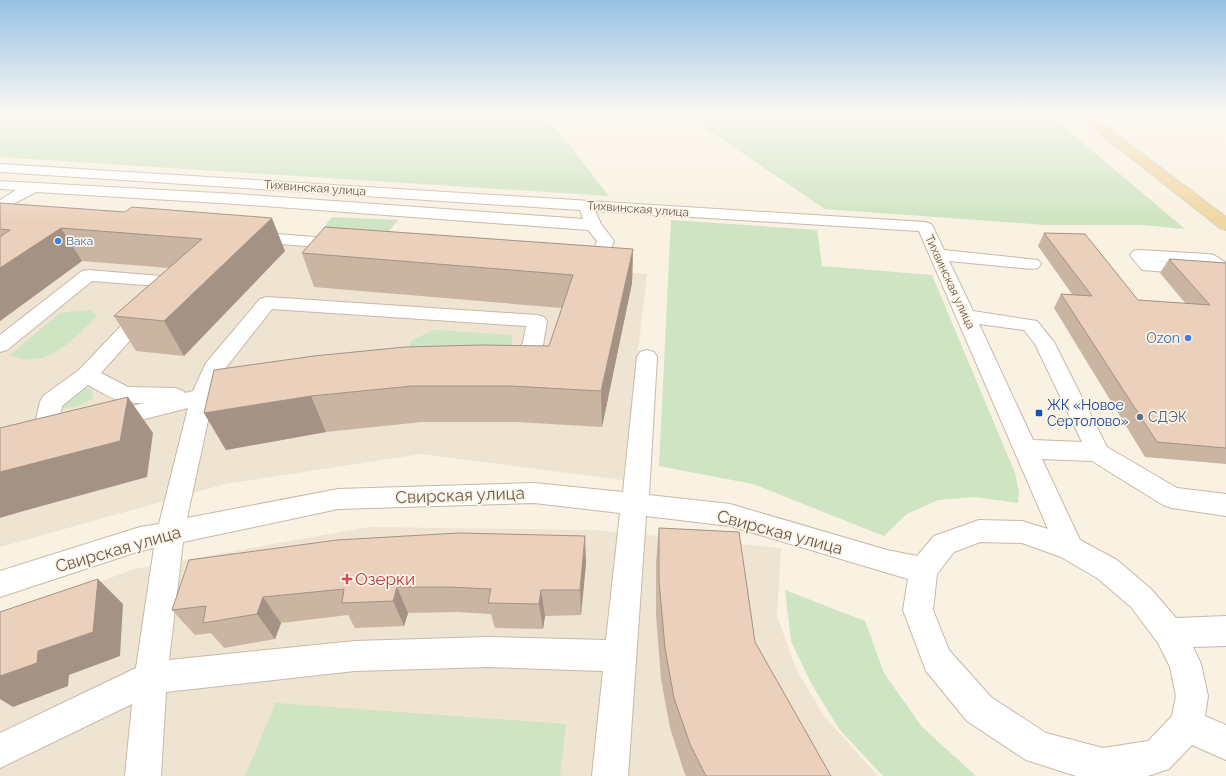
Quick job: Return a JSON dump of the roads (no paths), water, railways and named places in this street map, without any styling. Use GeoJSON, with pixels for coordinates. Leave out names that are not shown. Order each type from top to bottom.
{"type":"FeatureCollection","features":[{"type":"Feature","properties":{"kind":"main road"},"geometry":{"type":"LineString","coordinates":[[1127,149],[1226,225]]}},
{"type":"Feature","properties":{"kind":"street","name":"Тихвинская улица"},"geometry":{"type":"LineString","coordinates":[[0,168],[925,227],[1070,548]]}},
{"type":"Feature","properties":{"kind":"street"},"geometry":{"type":"LineString","coordinates":[[2,216],[34,186],[57,172]]}},
{"type":"Feature","properties":{"kind":"street"},"geometry":{"type":"LineString","coordinates":[[0,185],[236,199],[593,224]]}},
{"type":"Feature","properties":{"kind":"street"},"geometry":{"type":"LineString","coordinates":[[168,210],[186,196]]}},
{"type":"Feature","properties":{"kind":"street"},"geometry":{"type":"LineString","coordinates":[[220,213],[236,199]]}},
{"type":"Feature","properties":{"kind":"street"},"geometry":{"type":"LineString","coordinates":[[562,259],[570,260],[601,254],[606,241],[593,224],[585,206]]}},
{"type":"Feature","properties":{"kind":"street"},"geometry":{"type":"LineString","coordinates":[[237,236],[361,245]]}},
{"type":"Feature","properties":{"kind":"street"},"geometry":{"type":"LineString","coordinates":[[938,255],[1032,264]]}},
{"type":"Feature","properties":{"kind":"street"},"geometry":{"type":"LineString","coordinates":[[0,345],[88,275],[173,282],[87,375],[51,402],[44,437]]}},
{"type":"Feature","properties":{"kind":"street"},"geometry":{"type":"LineString","coordinates":[[143,776],[151,678],[170,533],[202,396],[214,368],[267,303],[537,321],[533,345],[514,367],[491,367]]}},
{"type":"Feature","properties":{"kind":"street"},"geometry":{"type":"LineString","coordinates":[[965,316],[1030,325],[1044,342],[1094,442],[1097,452]]}},
{"type":"Feature","properties":{"kind":"street"},"geometry":{"type":"LineString","coordinates":[[610,776],[647,357]]}},
{"type":"Feature","properties":{"kind":"street"},"geometry":{"type":"LineString","coordinates":[[87,375],[124,395],[202,396]]}},
{"type":"Feature","properties":{"kind":"street"},"geometry":{"type":"LineString","coordinates":[[91,425],[202,396],[257,384]]}},
{"type":"Feature","properties":{"kind":"street"},"geometry":{"type":"LineString","coordinates":[[22,443],[68,431]]}},
{"type":"Feature","properties":{"kind":"street"},"geometry":{"type":"LineString","coordinates":[[1026,449],[1097,452],[1172,498],[1226,505]]}},
{"type":"Feature","properties":{"kind":"street","name":"Свирская улица"},"geometry":{"type":"LineString","coordinates":[[0,584],[140,539],[338,499],[534,493],[730,515],[887,562],[923,570]]}},
{"type":"Feature","properties":{"kind":"street"},"geometry":{"type":"LineString","coordinates":[[979,531],[1022,532],[1070,548],[1108,569],[1142,598],[1170,633],[1185,664],[1192,696],[1187,724],[1157,757],[1103,766],[1038,748],[979,709],[937,660],[918,610],[923,570],[944,544],[979,531]]}},
{"type":"Feature","properties":{"kind":"street"},"geometry":{"type":"LineString","coordinates":[[1170,633],[1226,631]]}},
{"type":"Feature","properties":{"kind":"street"},"geometry":{"type":"LineString","coordinates":[[0,751],[151,678],[355,656],[488,652],[620,656]]}},
{"type":"Feature","properties":{"kind":"street"},"geometry":{"type":"LineString","coordinates":[[1187,724],[1226,743]]}},
{"type":"Feature","properties":{"kind":"place","name":"Вака"},"geometry":{"type":"Point","coordinates":[58,241]}},
{"type":"Feature","properties":{"kind":"place","name":"Ozon"},"geometry":{"type":"Point","coordinates":[1188,338]}},
{"type":"Feature","properties":{"kind":"place","name":"ЖК «Новое Сертолово»"},"geometry":{"type":"Point","coordinates":[1039,413]}},
{"type":"Feature","properties":{"kind":"place","name":"СДЭК"},"geometry":{"type":"Point","coordinates":[1140,417]}},
{"type":"Feature","properties":{"kind":"place","name":"Озерки"},"geometry":{"type":"Point","coordinates":[347,579]}}]}
